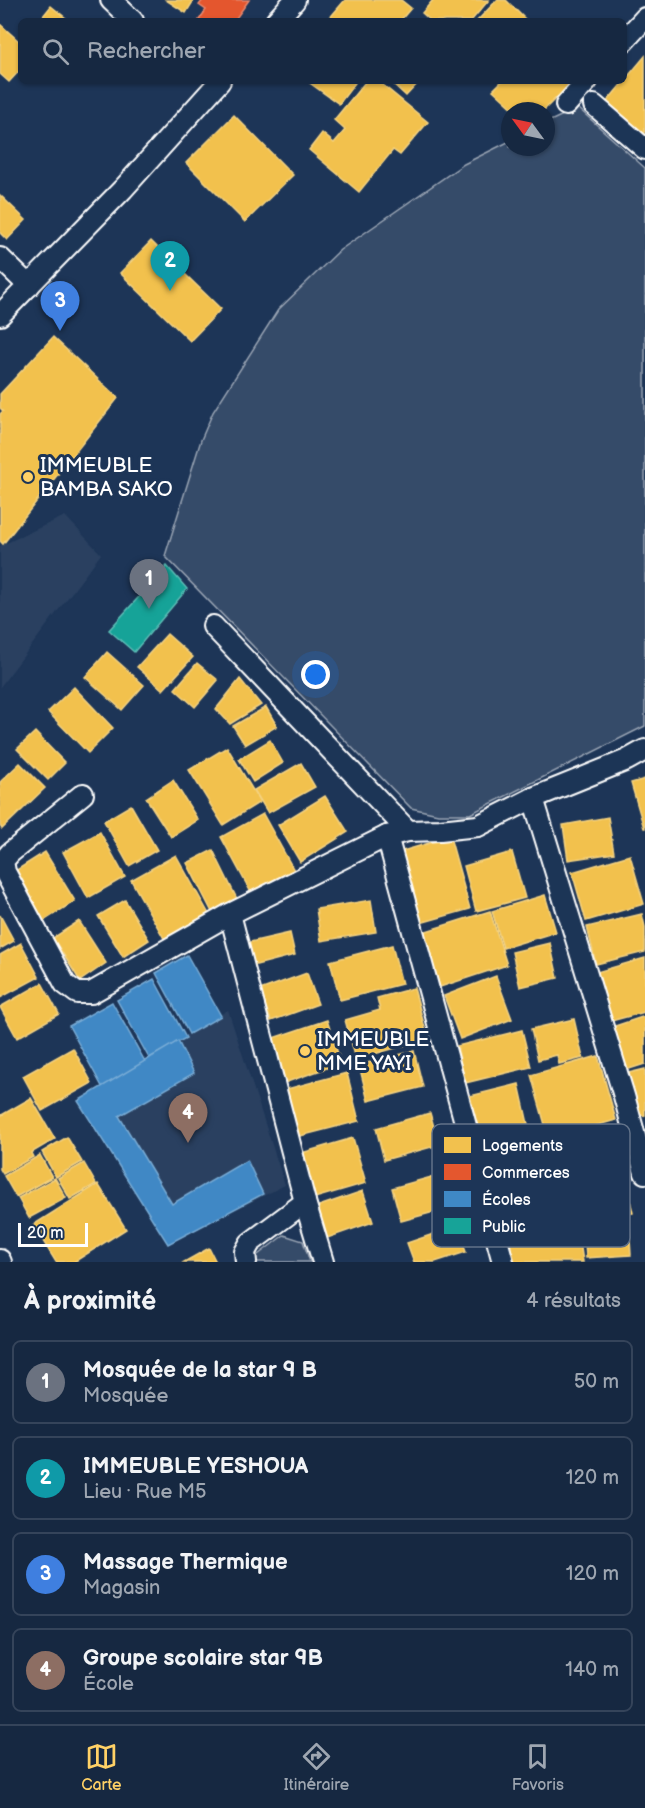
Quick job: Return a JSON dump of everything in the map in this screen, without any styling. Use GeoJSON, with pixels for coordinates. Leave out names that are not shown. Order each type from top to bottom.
{"type":"FeatureCollection","features":[{"type":"Feature","properties":{"kind":"street"},"geometry":{"type":"LineString","coordinates":[[111,0],[130,18]]}},
{"type":"Feature","properties":{"kind":"street"},"geometry":{"type":"LineString","coordinates":[[279,18],[295,0]]}},
{"type":"Feature","properties":{"kind":"street"},"geometry":{"type":"LineString","coordinates":[[627,38],[645,18]]}},
{"type":"Feature","properties":{"kind":"street"},"geometry":{"type":"LineString","coordinates":[[566,105],[584,84]]}},
{"type":"Feature","properties":{"kind":"street"},"geometry":{"type":"LineString","coordinates":[[0,315],[123,189],[208,85]]}},
{"type":"Feature","properties":{"kind":"street"},"geometry":{"type":"LineString","coordinates":[[594,105],[645,149]]}},
{"type":"Feature","properties":{"kind":"street"},"geometry":{"type":"LineString","coordinates":[[0,258],[29,286]]}},
{"type":"Feature","properties":{"kind":"street"},"geometry":{"type":"LineString","coordinates":[[213,626],[408,831]]}},
{"type":"Feature","properties":{"kind":"street"},"geometry":{"type":"LineString","coordinates":[[83,794],[3,861],[5,872],[65,984],[77,993],[91,993],[230,914],[387,836],[408,831],[478,825],[533,798],[627,760],[645,750]]}},
{"type":"Feature","properties":{"kind":"street"},"geometry":{"type":"LineString","coordinates":[[533,798],[624,1096],[645,1173]]}},
{"type":"Feature","properties":{"kind":"street"},"geometry":{"type":"LineString","coordinates":[[387,836],[466,1124]]}},
{"type":"Feature","properties":{"kind":"street"},"geometry":{"type":"LineString","coordinates":[[230,914],[305,1202],[323,1262]]}},
{"type":"Feature","properties":{"kind":"street"},"geometry":{"type":"LineString","coordinates":[[246,1262],[245,1252],[250,1243],[305,1202]]}},
{"type":"Feature","properties":{"kind":"street"},"geometry":{"type":"LineString","coordinates":[[500,1247],[504,1262]]}},
{"type":"Feature","properties":{"kind":"shaded area"},"geometry":{"type":"Polygon","coordinates":[[[578,108],[645,168],[645,726],[470,814],[438,814],[411,808],[165,556],[201,440],[213,412],[278,310],[340,250],[464,164],[501,146],[501,156],[555,156],[555,119],[578,108]]]}},
{"type":"Feature","properties":{"kind":"shaded area"},"geometry":{"type":"Polygon","coordinates":[[[65,516],[101,554],[0,687],[0,546],[65,516]]]}},
{"type":"Feature","properties":{"kind":"shaded area"},"geometry":{"type":"Polygon","coordinates":[[[228,1010],[285,1185],[168,1244],[78,1101],[228,1010]]]}},
{"type":"Feature","properties":{"kind":"shaded area"},"geometry":{"type":"Polygon","coordinates":[[[284,1235],[303,1241],[310,1262],[250,1261],[284,1235]]]}},
{"type":"Feature","properties":{"kind":"building: Logements"},"geometry":{"type":"Polygon","coordinates":[[[166,0],[194,0],[186,13],[166,0]]]}},
{"type":"Feature","properties":{"kind":"building: Logements"},"geometry":{"type":"Polygon","coordinates":[[[345,0],[401,0],[411,8],[403,18],[330,18],[345,0]]]}},
{"type":"Feature","properties":{"kind":"building: Logements"},"geometry":{"type":"Polygon","coordinates":[[[433,0],[489,0],[474,18],[428,18],[422,13],[433,0]]]}},
{"type":"Feature","properties":{"kind":"building: Logements"},"geometry":{"type":"Polygon","coordinates":[[[497,0],[506,0],[524,18],[480,18],[497,0]]]}},
{"type":"Feature","properties":{"kind":"building: Logements"},"geometry":{"type":"Polygon","coordinates":[[[51,6],[66,18],[41,18],[51,6]]]}},
{"type":"Feature","properties":{"kind":"building: Logements"},"geometry":{"type":"Polygon","coordinates":[[[0,24],[18,40],[18,72],[9,82],[0,74],[0,24]]]}},
{"type":"Feature","properties":{"kind":"building: Logements"},"geometry":{"type":"Polygon","coordinates":[[[645,56],[645,138],[605,104],[622,84],[627,84],[627,78],[645,56]]]}},
{"type":"Feature","properties":{"kind":"building: Logements"},"geometry":{"type":"Polygon","coordinates":[[[311,84],[354,84],[339,104],[311,84]]]}},
{"type":"Feature","properties":{"kind":"building: Logements"},"geometry":{"type":"Polygon","coordinates":[[[364,84],[382,84],[428,122],[400,155],[393,150],[359,192],[309,150],[322,133],[334,143],[345,130],[334,120],[364,84]]]}},
{"type":"Feature","properties":{"kind":"building: Logements"},"geometry":{"type":"Polygon","coordinates":[[[393,84],[417,84],[406,96],[393,84]]]}},
{"type":"Feature","properties":{"kind":"building: Logements"},"geometry":{"type":"Polygon","coordinates":[[[499,84],[570,84],[552,102],[506,102],[493,90],[499,84]]]}},
{"type":"Feature","properties":{"kind":"building: Logements"},"geometry":{"type":"Polygon","coordinates":[[[234,115],[293,175],[245,222],[186,163],[234,115]]]}},
{"type":"Feature","properties":{"kind":"building: Logements"},"geometry":{"type":"Polygon","coordinates":[[[0,195],[26,220],[7,240],[0,233],[0,195]]]}},
{"type":"Feature","properties":{"kind":"building: Logements"},"geometry":{"type":"Polygon","coordinates":[[[151,241],[221,309],[190,341],[120,273],[151,241]]]}},
{"type":"Feature","properties":{"kind":"building: Logements","name":"IMMEUBLE BAMBA SAKO"},"geometry":{"type":"Polygon","coordinates":[[[53,337],[118,398],[3,544],[0,541],[0,414],[3,411],[0,408],[0,394],[53,337]]]}},
{"type":"Feature","properties":{"kind":"building: Logements"},"geometry":{"type":"Polygon","coordinates":[[[167,634],[193,657],[163,690],[137,667],[167,634]]]}},
{"type":"Feature","properties":{"kind":"building: Logements"},"geometry":{"type":"Polygon","coordinates":[[[107,652],[144,685],[122,710],[85,677],[107,652]]]}},
{"type":"Feature","properties":{"kind":"building: Logements"},"geometry":{"type":"Polygon","coordinates":[[[197,663],[218,680],[195,707],[175,689],[197,663]]]}},
{"type":"Feature","properties":{"kind":"building: Logements"},"geometry":{"type":"Polygon","coordinates":[[[240,679],[261,705],[230,724],[216,709],[240,679]]]}},
{"type":"Feature","properties":{"kind":"building: Logements"},"geometry":{"type":"Polygon","coordinates":[[[74,687],[113,728],[88,753],[48,712],[74,687]]]}},
{"type":"Feature","properties":{"kind":"building: Logements"},"geometry":{"type":"Polygon","coordinates":[[[266,707],[277,726],[245,745],[233,726],[266,707]]]}},
{"type":"Feature","properties":{"kind":"building: Logements"},"geometry":{"type":"Polygon","coordinates":[[[35,732],[65,763],[48,780],[17,749],[35,732]]]}},
{"type":"Feature","properties":{"kind":"building: Logements"},"geometry":{"type":"Polygon","coordinates":[[[270,740],[283,763],[253,782],[239,759],[270,740]]]}},
{"type":"Feature","properties":{"kind":"building: Logements"},"geometry":{"type":"Polygon","coordinates":[[[227,747],[260,802],[223,825],[189,770],[227,747]]]}},
{"type":"Feature","properties":{"kind":"building: Logements"},"geometry":{"type":"Polygon","coordinates":[[[20,763],[45,788],[2,829],[0,826],[0,782],[20,763]]]}},
{"type":"Feature","properties":{"kind":"building: Logements"},"geometry":{"type":"Polygon","coordinates":[[[301,763],[315,787],[268,813],[254,790],[301,763]]]}},
{"type":"Feature","properties":{"kind":"building: Logements"},"geometry":{"type":"Polygon","coordinates":[[[645,779],[645,828],[644,828],[631,783],[645,779]]]}},
{"type":"Feature","properties":{"kind":"building: Logements"},"geometry":{"type":"Polygon","coordinates":[[[173,780],[198,820],[171,837],[146,798],[173,780]]]}},
{"type":"Feature","properties":{"kind":"building: Logements"},"geometry":{"type":"Polygon","coordinates":[[[325,796],[348,832],[300,862],[278,825],[325,796]]]}},
{"type":"Feature","properties":{"kind":"building: Logements"},"geometry":{"type":"Polygon","coordinates":[[[131,805],[157,850],[129,866],[104,821],[131,805]]]}},
{"type":"Feature","properties":{"kind":"building: Logements"},"geometry":{"type":"Polygon","coordinates":[[[263,814],[296,874],[254,898],[221,837],[263,814]]]}},
{"type":"Feature","properties":{"kind":"building: Logements"},"geometry":{"type":"Polygon","coordinates":[[[608,817],[614,853],[568,860],[563,825],[608,817]]]}},
{"type":"Feature","properties":{"kind":"building: Logements"},"geometry":{"type":"Polygon","coordinates":[[[100,832],[125,877],[88,898],[63,852],[100,832]]]}},
{"type":"Feature","properties":{"kind":"building: Logements"},"geometry":{"type":"Polygon","coordinates":[[[450,837],[470,909],[420,923],[399,852],[450,837]]]}},
{"type":"Feature","properties":{"kind":"building: Logements"},"geometry":{"type":"Polygon","coordinates":[[[213,850],[237,899],[212,912],[187,863],[213,850]]]}},
{"type":"Feature","properties":{"kind":"building: Logements"},"geometry":{"type":"Polygon","coordinates":[[[45,852],[75,901],[42,922],[12,873],[45,852]]]}},
{"type":"Feature","properties":{"kind":"building: Logements"},"geometry":{"type":"Polygon","coordinates":[[[512,852],[525,898],[476,911],[464,866],[512,852]]]}},
{"type":"Feature","properties":{"kind":"building: Logements"},"geometry":{"type":"Polygon","coordinates":[[[176,855],[210,916],[166,942],[131,880],[176,855]]]}},
{"type":"Feature","properties":{"kind":"building: Logements"},"geometry":{"type":"Polygon","coordinates":[[[630,855],[644,904],[586,921],[572,872],[630,855]]]}},
{"type":"Feature","properties":{"kind":"building: Logements"},"geometry":{"type":"Polygon","coordinates":[[[545,895],[556,932],[503,948],[492,911],[545,895]]]}},
{"type":"Feature","properties":{"kind":"building: Logements"},"geometry":{"type":"Polygon","coordinates":[[[125,900],[149,940],[123,957],[98,916],[125,900]]]}},
{"type":"Feature","properties":{"kind":"building: Logements"},"geometry":{"type":"Polygon","coordinates":[[[371,900],[376,932],[321,941],[316,909],[371,900]]]}},
{"type":"Feature","properties":{"kind":"building: Logements"},"geometry":{"type":"Polygon","coordinates":[[[490,911],[507,965],[440,987],[423,932],[490,911]]]}},
{"type":"Feature","properties":{"kind":"building: Logements"},"geometry":{"type":"Polygon","coordinates":[[[642,914],[645,927],[645,952],[596,964],[587,927],[642,914]]]}},
{"type":"Feature","properties":{"kind":"building: Logements"},"geometry":{"type":"Polygon","coordinates":[[[0,915],[14,941],[0,949],[0,915]]]}},
{"type":"Feature","properties":{"kind":"building: Logements"},"geometry":{"type":"Polygon","coordinates":[[[79,921],[106,963],[80,981],[53,938],[79,921]]]}},
{"type":"Feature","properties":{"kind":"building: Logements"},"geometry":{"type":"Polygon","coordinates":[[[290,933],[295,955],[252,966],[246,943],[290,933]]]}},
{"type":"Feature","properties":{"kind":"building: Logements"},"geometry":{"type":"Polygon","coordinates":[[[21,943],[39,977],[0,998],[0,955],[21,943]]]}},
{"type":"Feature","properties":{"kind":"building: Logements"},"geometry":{"type":"Polygon","coordinates":[[[550,943],[558,978],[520,987],[512,952],[550,943]]]}},
{"type":"Feature","properties":{"kind":"building: Logements"},"geometry":{"type":"Polygon","coordinates":[[[392,945],[402,984],[340,1000],[330,961],[392,945]]]}},
{"type":"Feature","properties":{"kind":"building: Logements"},"geometry":{"type":"Polygon","coordinates":[[[645,958],[645,1012],[611,1021],[597,972],[645,958]]]}},
{"type":"Feature","properties":{"kind":"building: Logements"},"geometry":{"type":"Polygon","coordinates":[[[307,973],[318,1004],[271,1021],[260,990],[307,973]]]}},
{"type":"Feature","properties":{"kind":"building: Logements"},"geometry":{"type":"Polygon","coordinates":[[[496,976],[512,1019],[460,1039],[444,996],[496,976]]]}},
{"type":"Feature","properties":{"kind":"building: Logements"},"geometry":{"type":"Polygon","coordinates":[[[42,983],[59,1014],[17,1038],[0,1007],[42,983]]]}},
{"type":"Feature","properties":{"kind":"building: Logements"},"geometry":{"type":"Polygon","coordinates":[[[414,988],[428,1039],[356,1059],[345,1020],[380,1010],[377,998],[414,988]]]}},
{"type":"Feature","properties":{"kind":"building: Logements"},"geometry":{"type":"Polygon","coordinates":[[[645,1016],[645,1064],[626,1070],[612,1027],[645,1016]]]}},
{"type":"Feature","properties":{"kind":"building: Logements"},"geometry":{"type":"Polygon","coordinates":[[[574,1019],[583,1058],[559,1064],[557,1055],[538,1060],[531,1029],[574,1019]]]}},
{"type":"Feature","properties":{"kind":"building: Logements","name":"IMMEUBLE MME YAYI"},"geometry":{"type":"Polygon","coordinates":[[[327,1020],[341,1063],[284,1083],[270,1039],[327,1020]]]}},
{"type":"Feature","properties":{"kind":"building: Logements"},"geometry":{"type":"Polygon","coordinates":[[[522,1030],[531,1067],[465,1083],[457,1046],[522,1030]]]}},
{"type":"Feature","properties":{"kind":"building: Logements"},"geometry":{"type":"Polygon","coordinates":[[[73,1048],[92,1083],[42,1111],[23,1076],[73,1048]]]}},
{"type":"Feature","properties":{"kind":"building: Logements"},"geometry":{"type":"Polygon","coordinates":[[[414,1051],[423,1087],[368,1101],[359,1065],[414,1051]]]}},
{"type":"Feature","properties":{"kind":"building: Logements"},"geometry":{"type":"Polygon","coordinates":[[[598,1056],[616,1120],[602,1124],[545,1124],[531,1075],[598,1056]]]}},
{"type":"Feature","properties":{"kind":"building: Logements"},"geometry":{"type":"Polygon","coordinates":[[[645,1069],[645,1115],[638,1116],[628,1073],[645,1069]]]}},
{"type":"Feature","properties":{"kind":"building: Logements"},"geometry":{"type":"Polygon","coordinates":[[[347,1073],[359,1121],[296,1137],[283,1090],[347,1073]]]}},
{"type":"Feature","properties":{"kind":"building: Logements"},"geometry":{"type":"Polygon","coordinates":[[[519,1084],[528,1124],[477,1124],[470,1096],[519,1084]]]}},
{"type":"Feature","properties":{"kind":"building: Logements"},"geometry":{"type":"Polygon","coordinates":[[[31,1098],[55,1139],[31,1153],[33,1157],[3,1174],[0,1169],[0,1116],[31,1098]]]}},
{"type":"Feature","properties":{"kind":"building: Logements"},"geometry":{"type":"Polygon","coordinates":[[[430,1113],[433,1124],[432,1147],[384,1160],[376,1128],[430,1113]]]}},
{"type":"Feature","properties":{"kind":"building: Logements"},"geometry":{"type":"Polygon","coordinates":[[[67,1137],[82,1162],[56,1177],[42,1152],[67,1137]]]}},
{"type":"Feature","properties":{"kind":"building: Logements"},"geometry":{"type":"Polygon","coordinates":[[[353,1138],[366,1183],[311,1199],[298,1154],[353,1138]]]}},
{"type":"Feature","properties":{"kind":"building: Logements"},"geometry":{"type":"Polygon","coordinates":[[[40,1155],[52,1177],[16,1197],[4,1176],[40,1155]]]}},
{"type":"Feature","properties":{"kind":"building: Logements"},"geometry":{"type":"Polygon","coordinates":[[[84,1163],[96,1184],[70,1199],[58,1178],[84,1163]]]}},
{"type":"Feature","properties":{"kind":"building: Logements"},"geometry":{"type":"Polygon","coordinates":[[[432,1177],[432,1213],[401,1221],[392,1188],[432,1177]]]}},
{"type":"Feature","properties":{"kind":"building: Logements"},"geometry":{"type":"Polygon","coordinates":[[[55,1178],[66,1198],[29,1218],[18,1198],[55,1178]]]}},
{"type":"Feature","properties":{"kind":"building: Logements"},"geometry":{"type":"Polygon","coordinates":[[[98,1184],[126,1229],[74,1262],[56,1262],[33,1225],[98,1184]]]}},
{"type":"Feature","properties":{"kind":"building: Logements"},"geometry":{"type":"Polygon","coordinates":[[[363,1191],[373,1222],[327,1238],[316,1207],[363,1191]]]}},
{"type":"Feature","properties":{"kind":"building: Logements"},"geometry":{"type":"Polygon","coordinates":[[[432,1234],[432,1247],[464,1247],[466,1252],[435,1262],[414,1262],[407,1243],[432,1234]]]}},
{"type":"Feature","properties":{"kind":"building: Logements"},"geometry":{"type":"Polygon","coordinates":[[[630,1239],[631,1255],[586,1258],[585,1247],[630,1247],[630,1239]]]}},
{"type":"Feature","properties":{"kind":"building: Logements"},"geometry":{"type":"Polygon","coordinates":[[[511,1247],[581,1247],[583,1262],[513,1262],[511,1247]]]}},
{"type":"Feature","properties":{"kind":"building: Logements"},"geometry":{"type":"Polygon","coordinates":[[[209,1248],[216,1262],[184,1262],[209,1248]]]}},
{"type":"Feature","properties":{"kind":"building: Commerces"},"geometry":{"type":"Polygon","coordinates":[[[203,0],[249,0],[236,18],[200,18],[206,10],[199,5],[203,0]]]}},
{"type":"Feature","properties":{"kind":"building: Écoles"},"geometry":{"type":"Polygon","coordinates":[[[187,955],[221,1016],[189,1034],[156,973],[187,955]]]}},
{"type":"Feature","properties":{"kind":"building: Écoles"},"geometry":{"type":"Polygon","coordinates":[[[154,979],[186,1038],[149,1058],[117,1000],[154,979]]]}},
{"type":"Feature","properties":{"kind":"building: Écoles"},"geometry":{"type":"Polygon","coordinates":[[[112,1002],[148,1067],[105,1092],[69,1026],[112,1002]]]}},
{"type":"Feature","properties":{"kind":"building: Écoles"},"geometry":{"type":"Polygon","coordinates":[[[178,1041],[194,1073],[119,1116],[172,1204],[247,1160],[263,1194],[168,1244],[78,1101],[178,1041]]]}},
{"type":"Feature","properties":{"kind":"building: Public"},"geometry":{"type":"Polygon","coordinates":[[[167,566],[187,589],[134,652],[109,630],[167,566]]]}},
{"type":"Feature","properties":{"kind":"place","name":"IMMEUBLE YESHOUA"},"geometry":{"type":"Point","coordinates":[170,291]}},
{"type":"Feature","properties":{"kind":"place","name":"Massage Thermique"},"geometry":{"type":"Point","coordinates":[60,331]}},
{"type":"Feature","properties":{"kind":"place","name":"IMMEUBLE BAMBA SAKO"},"geometry":{"type":"Point","coordinates":[28,477]}},
{"type":"Feature","properties":{"kind":"place","name":"Mosquée de la star 9 B"},"geometry":{"type":"Point","coordinates":[149,609]}},
{"type":"Feature","properties":{"kind":"place","name":"IMMEUBLE MME YAYI"},"geometry":{"type":"Point","coordinates":[305,1051]}},
{"type":"Feature","properties":{"kind":"place","name":"Groupe scolaire star 9B"},"geometry":{"type":"Point","coordinates":[188,1143]}}]}
